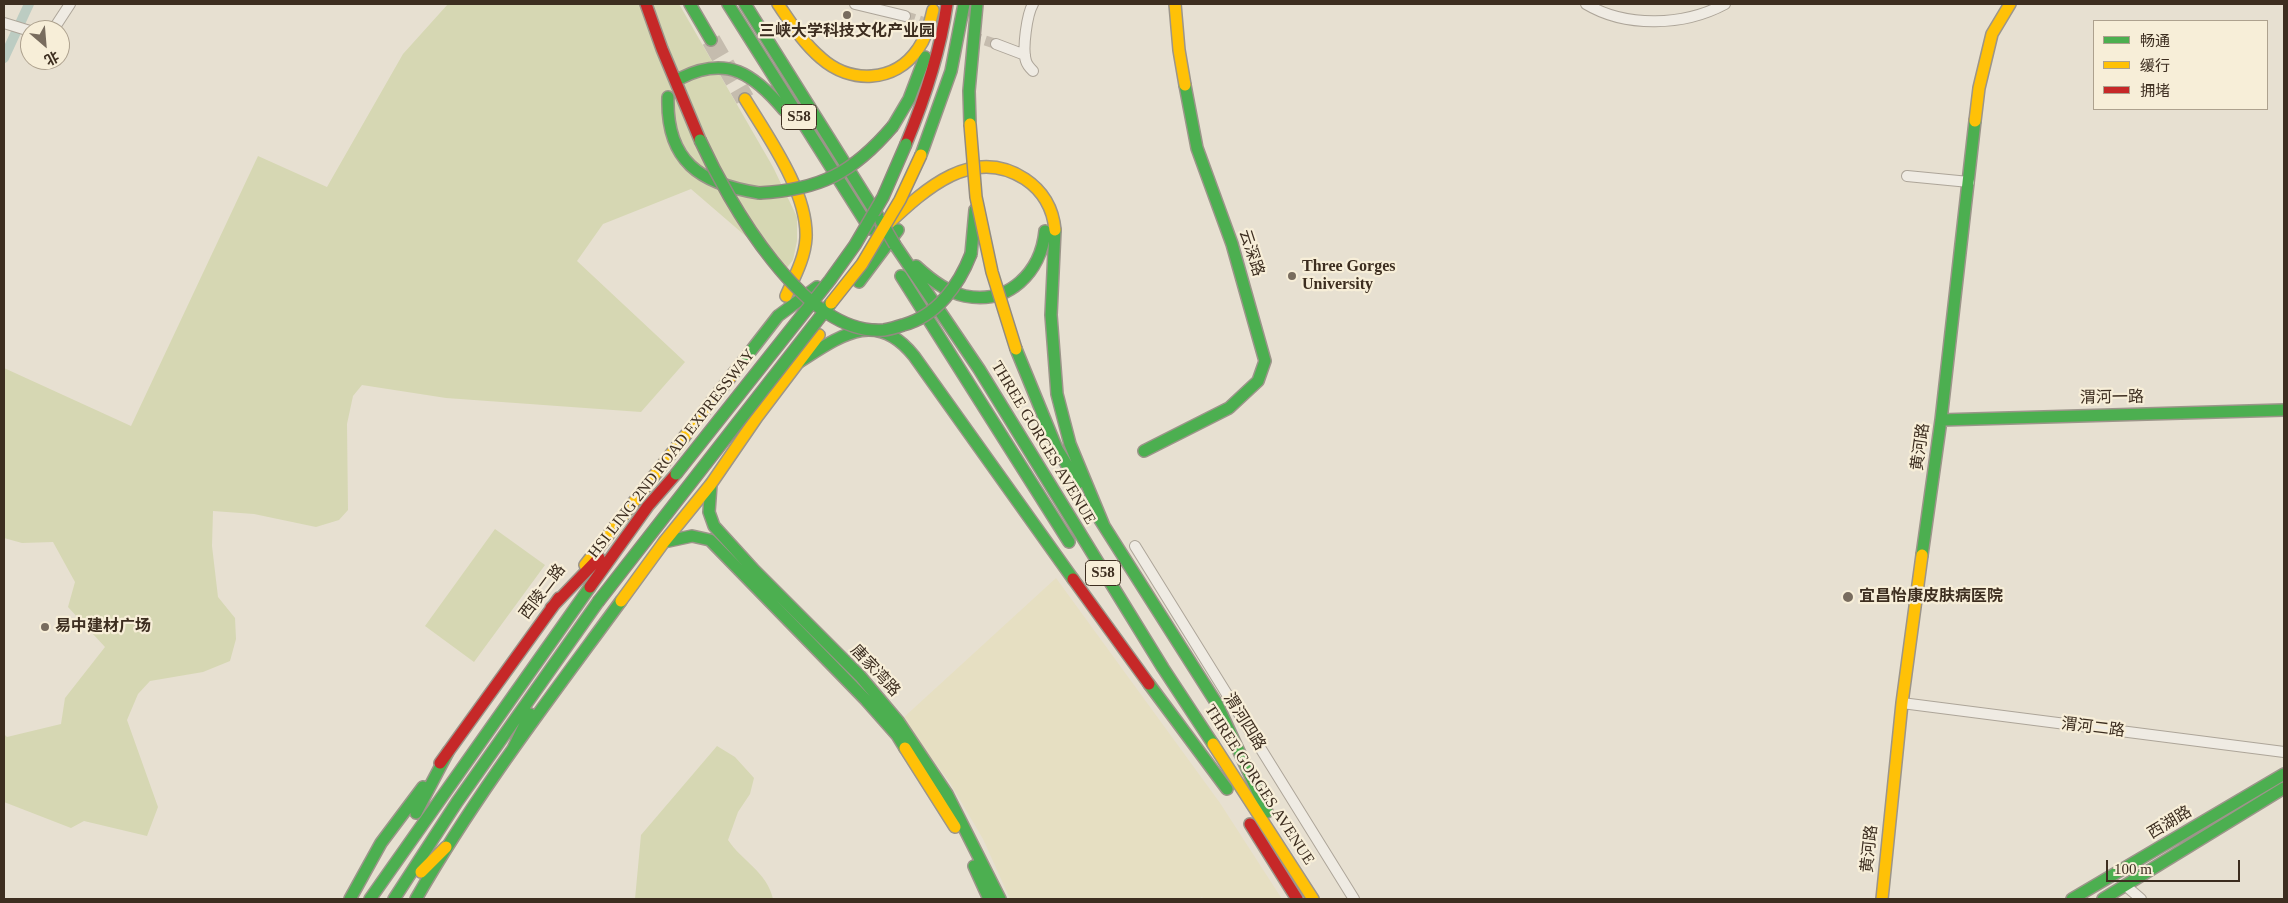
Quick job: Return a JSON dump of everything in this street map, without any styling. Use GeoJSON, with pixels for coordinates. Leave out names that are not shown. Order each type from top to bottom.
{"type":"FeatureCollection","features":[{"type":"Feature","properties":{"kind":"main road"},"geometry":{"type":"LineString","coordinates":[[646,4],[700,140],[732,204],[750,231],[788,277],[825,311],[839,320],[873,331],[888,330],[907,325],[932,311],[950,294],[966,269],[974,237],[976,196]]}},
{"type":"Feature","properties":{"kind":"main road"},"geometry":{"type":"LineString","coordinates":[[690,4],[711,40]]}},
{"type":"Feature","properties":{"kind":"main road","name":"THREE GORGES AVENUE"},"geometry":{"type":"LineString","coordinates":[[728,4],[1076,552]]}},
{"type":"Feature","properties":{"kind":"main road","name":"THREE GORGES AVENUE"},"geometry":{"type":"LineString","coordinates":[[745,4],[895,245],[979,369],[1163,668],[1313,899]]}},
{"type":"Feature","properties":{"kind":"main road"},"geometry":{"type":"LineString","coordinates":[[778,4],[800,34],[827,64],[847,75],[859,77],[889,74],[905,65],[916,54],[926,36],[934,7]]}},
{"type":"Feature","properties":{"kind":"main road","name":"HSI LING 2ND ROAD EXPRESSWAY"},"geometry":{"type":"LineString","coordinates":[[370,899],[380,881],[648,506],[676,474],[855,245],[884,196],[929,85],[939,49],[947,4]]}},
{"type":"Feature","properties":{"kind":"main road","name":"HSI LING 2ND ROAD EXPRESSWAY"},"geometry":{"type":"LineString","coordinates":[[395,898],[457,802],[598,602],[873,249],[900,200],[921,155],[951,71],[964,4]]}},
{"type":"Feature","properties":{"kind":"main road"},"geometry":{"type":"LineString","coordinates":[[976,4],[970,91],[970,124],[976,196],[992,272],[1016,349],[1057,449],[1217,704],[1288,859]]}},
{"type":"Feature","properties":{"kind":"main road","name":"云深路"},"geometry":{"type":"LineString","coordinates":[[1144,452],[1229,408],[1258,381],[1265,361],[1232,244],[1198,148],[1179,50],[1175,4]]}},
{"type":"Feature","properties":{"kind":"main road","name":"黄河路"},"geometry":{"type":"LineString","coordinates":[[1882,899],[1902,704],[1941,420],[1980,88],[1992,34],[2010,4]]}},
{"type":"Feature","properties":{"kind":"main road"},"geometry":{"type":"LineString","coordinates":[[668,96],[668,124],[674,142],[691,166],[715,184],[743,192],[759,193],[798,191],[826,182],[862,160],[893,126],[909,99],[922,67],[927,50],[934,7]]}},
{"type":"Feature","properties":{"kind":"main road"},"geometry":{"type":"LineString","coordinates":[[681,78],[693,70],[719,66],[739,70],[759,82],[794,123],[847,194]]}},
{"type":"Feature","properties":{"kind":"main road"},"geometry":{"type":"LineString","coordinates":[[745,99],[788,176],[804,215],[806,237],[802,262],[778,316]]}},
{"type":"Feature","properties":{"kind":"main road"},"geometry":{"type":"LineString","coordinates":[[778,316],[833,275],[930,187],[958,171],[988,164],[1008,168],[1024,177],[1038,188],[1047,201],[1054,219],[1056,243],[1051,302],[1051,342],[1061,417],[1104,526]]}},
{"type":"Feature","properties":{"kind":"main road"},"geometry":{"type":"LineString","coordinates":[[416,899],[446,847],[513,748],[664,542],[711,484],[768,403],[919,203],[941,188],[965,177],[986,173],[1020,183],[1036,200],[1045,220],[1045,242],[1036,269],[1016,285],[996,295],[971,297],[951,291],[925,275],[895,245]]}},
{"type":"Feature","properties":{"kind":"main road","name":"西陵二路"},"geometry":{"type":"LineString","coordinates":[[350,899],[381,843],[551,608],[778,316]]}},
{"type":"Feature","properties":{"kind":"main road"},"geometry":{"type":"LineString","coordinates":[[799,362],[835,340],[863,328]]}},
{"type":"Feature","properties":{"kind":"main road","name":"THREE GORGES AVENUE"},"geometry":{"type":"LineString","coordinates":[[863,328],[878,330],[892,335],[907,348],[970,433],[1150,688],[1230,793],[1124,626]]}},
{"type":"Feature","properties":{"kind":"main road"},"geometry":{"type":"LineString","coordinates":[[724,386],[742,368],[752,363],[761,362],[774,371],[776,379],[775,391],[768,403]]}},
{"type":"Feature","properties":{"kind":"main road","name":"渭河一路"},"geometry":{"type":"LineString","coordinates":[[1941,420],[2284,410]]}},
{"type":"Feature","properties":{"kind":"main road","name":"唐家湾路"},"geometry":{"type":"LineString","coordinates":[[711,484],[709,512],[714,526],[879,698],[908,734],[942,784],[968,832],[1000,899]]}},
{"type":"Feature","properties":{"kind":"main road"},"geometry":{"type":"LineString","coordinates":[[551,608],[648,506]]}},
{"type":"Feature","properties":{"kind":"main road","name":"唐家湾路"},"geometry":{"type":"LineString","coordinates":[[664,542],[685,535],[700,536],[710,540],[866,700],[897,735],[924,774],[960,836],[989,899]]}},
{"type":"Feature","properties":{"kind":"main road"},"geometry":{"type":"LineString","coordinates":[[513,748],[555,662]]}},
{"type":"Feature","properties":{"kind":"main road"},"geometry":{"type":"LineString","coordinates":[[380,881],[448,752]]}},
{"type":"Feature","properties":{"kind":"main road","name":"西湖路"},"geometry":{"type":"LineString","coordinates":[[2072,899],[2284,774]]}},
{"type":"Feature","properties":{"kind":"main road","name":"西湖路"},"geometry":{"type":"LineString","coordinates":[[2103,899],[2284,788]]}},
{"type":"Feature","properties":{"kind":"main road","name":"THREE GORGES AVENUE"},"geometry":{"type":"LineString","coordinates":[[1242,812],[1297,899]]}},
{"type":"Feature","properties":{"kind":"main road"},"geometry":{"type":"LineString","coordinates":[[395,898],[446,847]]}},
{"type":"Feature","properties":{"kind":"street"},"geometry":{"type":"LineString","coordinates":[[60,20],[70,4]]}},
{"type":"Feature","properties":{"kind":"street"},"geometry":{"type":"LineString","coordinates":[[855,4],[905,16]]}},
{"type":"Feature","properties":{"kind":"street"},"geometry":{"type":"LineString","coordinates":[[1033,4],[1027,26],[1024,54],[1026,63],[1033,71]]}},
{"type":"Feature","properties":{"kind":"street"},"geometry":{"type":"LineString","coordinates":[[1586,4],[1601,13],[1654,23],[1710,12],[1725,4]]}},
{"type":"Feature","properties":{"kind":"street"},"geometry":{"type":"LineString","coordinates":[[4,23],[20,28]]}},
{"type":"Feature","properties":{"kind":"street"},"geometry":{"type":"LineString","coordinates":[[996,44],[1024,54]]}},
{"type":"Feature","properties":{"kind":"street"},"geometry":{"type":"LineString","coordinates":[[1907,176],[1969,182]]}},
{"type":"Feature","properties":{"kind":"street","name":"渭河四路"},"geometry":{"type":"LineString","coordinates":[[1135,546],[1354,899]]}},
{"type":"Feature","properties":{"kind":"street","name":"渭河二路"},"geometry":{"type":"LineString","coordinates":[[1902,704],[2284,752]]}},
{"type":"Feature","properties":{"kind":"street"},"geometry":{"type":"LineString","coordinates":[[2126,886],[2141,899]]}},
{"type":"Feature","properties":{"kind":"shaded area"},"geometry":{"type":"Polygon","coordinates":[[[1056,578],[1220,803],[1282,899],[1204,899],[1202,897],[1198,899],[1010,899],[983,839],[950,783],[902,719],[1056,578]]]}},
{"type":"Feature","properties":{"kind":"green space"},"geometry":{"type":"Polygon","coordinates":[[[448,4],[679,4],[773,167],[797,217],[797,241],[793,260],[785,270],[691,189],[603,224],[577,261],[685,362],[641,412],[446,398],[362,385],[353,396],[347,424],[348,510],[339,520],[316,527],[254,514],[213,511],[212,546],[218,597],[235,618],[236,639],[230,661],[203,672],[150,681],[138,694],[127,720],[158,807],[147,836],[84,821],[71,828],[4,802],[4,734],[7,737],[61,724],[65,698],[105,647],[68,607],[75,582],[53,542],[22,543],[4,538],[4,368],[131,426],[258,156],[327,187],[403,54],[448,4]]]}},
{"type":"Feature","properties":{"kind":"green space"},"geometry":{"type":"Polygon","coordinates":[[[495,529],[545,565],[474,662],[425,626],[495,529]]]}},
{"type":"Feature","properties":{"kind":"green space"},"geometry":{"type":"Polygon","coordinates":[[[717,746],[735,757],[754,778],[750,794],[738,812],[728,840],[760,874],[773,899],[635,899],[641,835],[717,746]]]}},
{"type":"Feature","properties":{"kind":"waterway"},"geometry":{"type":"LineString","coordinates":[[4,58],[29,4]]}},
{"type":"Feature","properties":{"kind":"tunnel"},"geometry":{"type":"LineString","coordinates":[[905,16],[933,25]]}},
{"type":"Feature","properties":{"kind":"tunnel"},"geometry":{"type":"LineString","coordinates":[[971,36],[996,44]]}},
{"type":"Feature","properties":{"kind":"tunnel"},"geometry":{"type":"LineString","coordinates":[[711,40],[745,99]]}},
{"type":"Feature","properties":{"kind":"traffic: fast"},"geometry":{"type":"LineString","coordinates":[[690,4],[711,40]]}},
{"type":"Feature","properties":{"kind":"traffic: fast"},"geometry":{"type":"LineString","coordinates":[[728,4],[870,229]]}},
{"type":"Feature","properties":{"kind":"traffic: fast"},"geometry":{"type":"LineString","coordinates":[[745,4],[881,221]]}},
{"type":"Feature","properties":{"kind":"traffic: fast"},"geometry":{"type":"LineString","coordinates":[[921,155],[951,71],[964,4]]}},
{"type":"Feature","properties":{"kind":"traffic: fast"},"geometry":{"type":"LineString","coordinates":[[970,124],[969,91],[977,4]]}},
{"type":"Feature","properties":{"kind":"traffic: fast"},"geometry":{"type":"LineString","coordinates":[[893,126],[909,99],[925,57]]}},
{"type":"Feature","properties":{"kind":"traffic: fast"},"geometry":{"type":"LineString","coordinates":[[681,78],[697,71],[712,68],[739,72],[762,87],[784,110]]}},
{"type":"Feature","properties":{"kind":"traffic: fast"},"geometry":{"type":"LineString","coordinates":[[1144,451],[1229,408],[1258,381],[1265,361],[1232,244],[1197,148],[1185,85]]}},
{"type":"Feature","properties":{"kind":"traffic: fast"},"geometry":{"type":"LineString","coordinates":[[668,97],[669,119],[673,138],[680,153],[691,166],[704,176],[720,183],[759,193]]}},
{"type":"Feature","properties":{"kind":"traffic: fast"},"geometry":{"type":"LineString","coordinates":[[1922,555],[1941,420],[1975,121]]}},
{"type":"Feature","properties":{"kind":"traffic: fast"},"geometry":{"type":"LineString","coordinates":[[759,193],[800,188],[834,176],[864,156],[893,126]]}},
{"type":"Feature","properties":{"kind":"traffic: fast"},"geometry":{"type":"LineString","coordinates":[[700,140],[729,196],[749,229],[772,261],[798,289],[825,312],[854,326],[884,330],[915,321],[936,307],[945,298],[960,277],[971,254]]}},
{"type":"Feature","properties":{"kind":"traffic: fast"},"geometry":{"type":"LineString","coordinates":[[676,474],[830,280],[855,245],[883,197],[906,144]]}},
{"type":"Feature","properties":{"kind":"traffic: fast"},"geometry":{"type":"LineString","coordinates":[[971,254],[975,210]]}},
{"type":"Feature","properties":{"kind":"traffic: fast"},"geometry":{"type":"LineString","coordinates":[[881,221],[895,245]]}},
{"type":"Feature","properties":{"kind":"traffic: fast"},"geometry":{"type":"LineString","coordinates":[[859,282],[898,230]]}},
{"type":"Feature","properties":{"kind":"traffic: fast"},"geometry":{"type":"LineString","coordinates":[[1055,230],[1051,315],[1057,394],[1070,444],[1104,526]]}},
{"type":"Feature","properties":{"kind":"traffic: fast"},"geometry":{"type":"LineString","coordinates":[[916,266],[927,276],[958,294],[981,297],[996,295],[1009,290],[1030,272],[1037,260],[1045,231]]}},
{"type":"Feature","properties":{"kind":"traffic: fast"},"geometry":{"type":"LineString","coordinates":[[895,245],[979,369],[1163,668],[1213,744]]}},
{"type":"Feature","properties":{"kind":"traffic: fast"},"geometry":{"type":"LineString","coordinates":[[901,276],[1069,542]]}},
{"type":"Feature","properties":{"kind":"traffic: fast"},"geometry":{"type":"LineString","coordinates":[[778,316],[817,287]]}},
{"type":"Feature","properties":{"kind":"traffic: fast"},"geometry":{"type":"LineString","coordinates":[[598,602],[831,303]]}},
{"type":"Feature","properties":{"kind":"traffic: fast"},"geometry":{"type":"LineString","coordinates":[[733,374],[778,316]]}},
{"type":"Feature","properties":{"kind":"traffic: fast"},"geometry":{"type":"LineString","coordinates":[[799,362],[829,343],[858,331],[872,330],[886,333],[900,341],[914,356],[1073,579]]}},
{"type":"Feature","properties":{"kind":"traffic: fast"},"geometry":{"type":"LineString","coordinates":[[1016,349],[1057,449],[1078,483]]}},
{"type":"Feature","properties":{"kind":"traffic: fast"},"geometry":{"type":"LineString","coordinates":[[1941,420],[2284,410]]}},
{"type":"Feature","properties":{"kind":"traffic: fast"},"geometry":{"type":"LineString","coordinates":[[711,484],[709,512],[714,526],[754,570],[860,676],[898,721],[947,794],[1000,899]]}},
{"type":"Feature","properties":{"kind":"traffic: fast"},"geometry":{"type":"LineString","coordinates":[[1097,515],[1217,704],[1267,812]]}},
{"type":"Feature","properties":{"kind":"traffic: fast"},"geometry":{"type":"LineString","coordinates":[[664,542],[692,536],[710,540],[866,700],[897,735],[905,748]]}},
{"type":"Feature","properties":{"kind":"traffic: fast"},"geometry":{"type":"LineString","coordinates":[[370,899],[590,587]]}},
{"type":"Feature","properties":{"kind":"traffic: fast"},"geometry":{"type":"LineString","coordinates":[[416,899],[463,822],[489,784],[621,601]]}},
{"type":"Feature","properties":{"kind":"traffic: fast"},"geometry":{"type":"LineString","coordinates":[[394,899],[457,802],[598,602]]}},
{"type":"Feature","properties":{"kind":"traffic: fast"},"geometry":{"type":"LineString","coordinates":[[1149,684],[1227,789]]}},
{"type":"Feature","properties":{"kind":"traffic: fast"},"geometry":{"type":"LineString","coordinates":[[513,749],[530,714]]}},
{"type":"Feature","properties":{"kind":"traffic: fast"},"geometry":{"type":"LineString","coordinates":[[416,813],[448,752]]}},
{"type":"Feature","properties":{"kind":"traffic: fast"},"geometry":{"type":"LineString","coordinates":[[2072,899],[2284,774]]}},
{"type":"Feature","properties":{"kind":"traffic: fast"},"geometry":{"type":"LineString","coordinates":[[350,899],[381,843],[423,787]]}},
{"type":"Feature","properties":{"kind":"traffic: fast"},"geometry":{"type":"LineString","coordinates":[[2103,899],[2284,788]]}},
{"type":"Feature","properties":{"kind":"traffic: fast"},"geometry":{"type":"LineString","coordinates":[[974,866],[989,899]]}},
{"type":"Feature","properties":{"kind":"traffic: slow"},"geometry":{"type":"LineString","coordinates":[[778,4],[803,39],[821,58],[845,72],[858,76],[885,74],[908,60],[923,40],[933,10]]}},
{"type":"Feature","properties":{"kind":"traffic: slow"},"geometry":{"type":"LineString","coordinates":[[1175,4],[1179,50],[1185,85]]}},
{"type":"Feature","properties":{"kind":"traffic: slow"},"geometry":{"type":"LineString","coordinates":[[1975,121],[1979,88],[1992,34],[2010,4]]}},
{"type":"Feature","properties":{"kind":"traffic: slow"},"geometry":{"type":"LineString","coordinates":[[745,99],[775,148],[794,184],[805,220],[806,238],[804,253],[786,296]]}},
{"type":"Feature","properties":{"kind":"traffic: slow"},"geometry":{"type":"LineString","coordinates":[[970,124],[976,197],[992,272],[1016,349]]}},
{"type":"Feature","properties":{"kind":"traffic: slow"},"geometry":{"type":"LineString","coordinates":[[831,303],[862,264],[900,200],[921,155]]}},
{"type":"Feature","properties":{"kind":"traffic: slow"},"geometry":{"type":"LineString","coordinates":[[888,224],[934,185],[969,169],[987,167],[1006,170],[1025,179],[1037,189],[1049,207],[1055,230]]}},
{"type":"Feature","properties":{"kind":"traffic: slow"},"geometry":{"type":"LineString","coordinates":[[621,601],[664,542],[711,484],[757,417],[819,335]]}},
{"type":"Feature","properties":{"kind":"traffic: slow"},"geometry":{"type":"LineString","coordinates":[[585,565],[733,374]]}},
{"type":"Feature","properties":{"kind":"traffic: slow"},"geometry":{"type":"LineString","coordinates":[[1882,899],[1902,703],[1922,555]]}},
{"type":"Feature","properties":{"kind":"traffic: slow"},"geometry":{"type":"LineString","coordinates":[[1213,744],[1313,899]]}},
{"type":"Feature","properties":{"kind":"traffic: slow"},"geometry":{"type":"LineString","coordinates":[[905,748],[955,827]]}},
{"type":"Feature","properties":{"kind":"traffic: slow"},"geometry":{"type":"LineString","coordinates":[[421,872],[446,847]]}},
{"type":"Feature","properties":{"kind":"traffic: jam"},"geometry":{"type":"LineString","coordinates":[[646,4],[662,49],[700,140]]}},
{"type":"Feature","properties":{"kind":"traffic: jam"},"geometry":{"type":"LineString","coordinates":[[906,144],[931,75],[947,4]]}},
{"type":"Feature","properties":{"kind":"traffic: jam"},"geometry":{"type":"LineString","coordinates":[[590,587],[648,506],[676,474]]}},
{"type":"Feature","properties":{"kind":"traffic: jam"},"geometry":{"type":"LineString","coordinates":[[551,608],[599,558]]}},
{"type":"Feature","properties":{"kind":"traffic: jam"},"geometry":{"type":"LineString","coordinates":[[1073,579],[1149,684]]}},
{"type":"Feature","properties":{"kind":"traffic: jam"},"geometry":{"type":"LineString","coordinates":[[440,763],[559,598]]}},
{"type":"Feature","properties":{"kind":"traffic: jam"},"geometry":{"type":"LineString","coordinates":[[1250,824],[1297,899]]}},
{"type":"Feature","properties":{"kind":"place","name":"三峡大学科技文化产业园"},"geometry":{"type":"Point","coordinates":[847,15]}},
{"type":"Feature","properties":{"kind":"place","name":"Three Gorges University"},"geometry":{"type":"Point","coordinates":[1292,276]}},
{"type":"Feature","properties":{"kind":"place","name":"宜昌怡康皮肤病医院"},"geometry":{"type":"Point","coordinates":[1848,597]}},
{"type":"Feature","properties":{"kind":"place","name":"易中建材广场"},"geometry":{"type":"Point","coordinates":[45,627]}}]}
